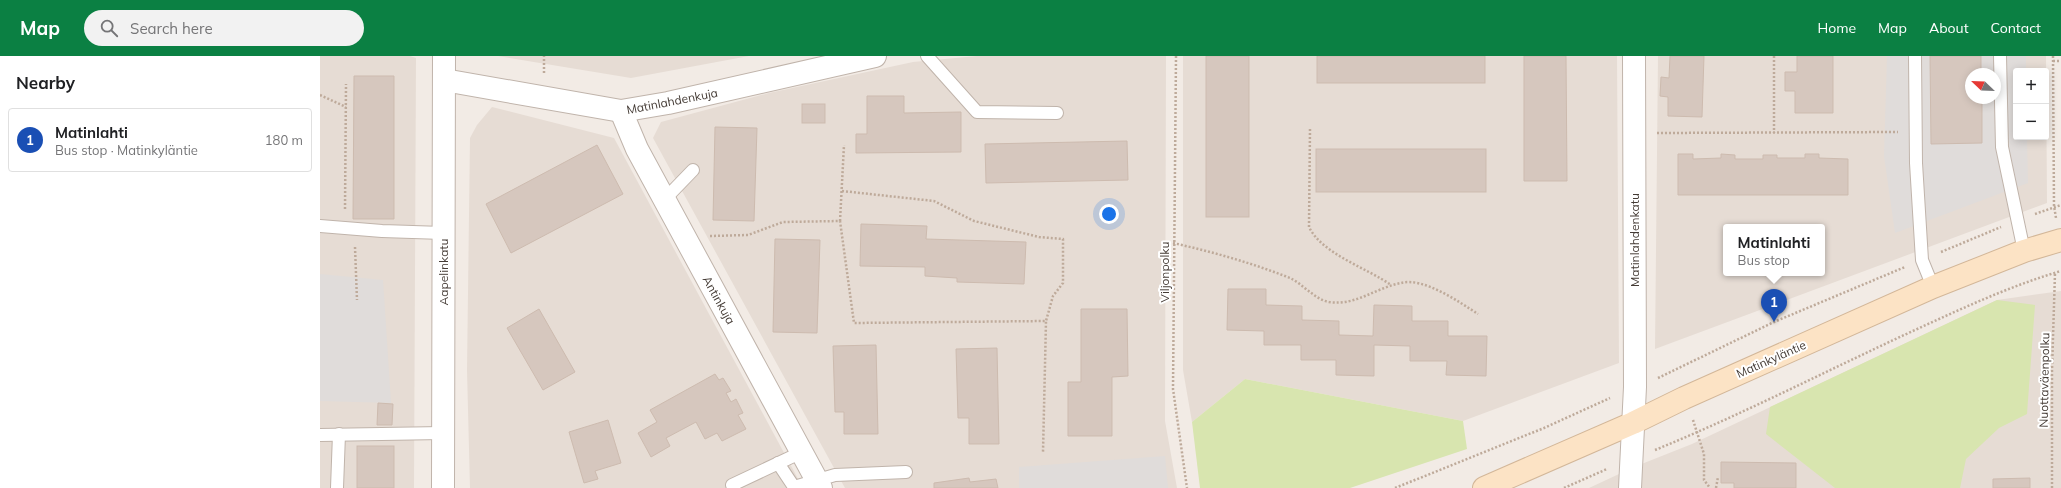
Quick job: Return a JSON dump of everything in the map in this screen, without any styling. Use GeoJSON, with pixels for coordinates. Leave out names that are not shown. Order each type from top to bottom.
{"type":"FeatureCollection","features":[{"type":"Feature","properties":{"kind":"main road","name":"Matinkyläntie"},"geometry":{"type":"LineString","coordinates":[[1484,488],[1633,423],[1684,398],[1933,287],[2024,251],[2059,230]]}},
{"type":"Feature","properties":{"kind":"street","name":"Aapelinkatu"},"geometry":{"type":"LineString","coordinates":[[443,488],[444,56]]}},
{"type":"Feature","properties":{"kind":"street","name":"Matinlahdenkuja"},"geometry":{"type":"LineString","coordinates":[[444,80],[621,111],[668,103],[875,56]]}},
{"type":"Feature","properties":{"kind":"street","name":"Matinlahdenkatu"},"geometry":{"type":"LineString","coordinates":[[1630,488],[1630,460],[1635,387],[1634,56]]}},
{"type":"Feature","properties":{"kind":"street","name":"Antinkuja"},"geometry":{"type":"LineString","coordinates":[[621,111],[637,149],[664,200],[819,484]]}},
{"type":"Feature","properties":{"kind":"lane"},"geometry":{"type":"LineString","coordinates":[[927,56],[977,112],[1057,113]]}},
{"type":"Feature","properties":{"kind":"lane"},"geometry":{"type":"LineString","coordinates":[[1916,56],[1916,132],[1922,260],[1933,287]]}},
{"type":"Feature","properties":{"kind":"lane"},"geometry":{"type":"LineString","coordinates":[[2000,56],[2002,147],[2024,251]]}},
{"type":"Feature","properties":{"kind":"lane"},"geometry":{"type":"LineString","coordinates":[[664,200],[693,170]]}},
{"type":"Feature","properties":{"kind":"lane"},"geometry":{"type":"LineString","coordinates":[[320,226],[421,234],[443,233]]}},
{"type":"Feature","properties":{"kind":"lane"},"geometry":{"type":"LineString","coordinates":[[320,435],[443,433]]}},
{"type":"Feature","properties":{"kind":"lane"},"geometry":{"type":"LineString","coordinates":[[337,488],[340,434]]}},
{"type":"Feature","properties":{"kind":"lane"},"geometry":{"type":"LineString","coordinates":[[732,485],[802,452]]}},
{"type":"Feature","properties":{"kind":"lane"},"geometry":{"type":"LineString","coordinates":[[778,463],[794,487],[819,484],[835,475],[906,472]]}},
{"type":"Feature","properties":{"kind":"path","name":"Viljonpolku"},"geometry":{"type":"LineString","coordinates":[[1176,56],[1173,243],[1173,389],[1187,488]]}},
{"type":"Feature","properties":{"kind":"path"},"geometry":{"type":"LineString","coordinates":[[1774,56],[1774,133]]}},
{"type":"Feature","properties":{"kind":"path"},"geometry":{"type":"LineString","coordinates":[[2053,56],[2054,206],[2059,230]]}},
{"type":"Feature","properties":{"kind":"path"},"geometry":{"type":"LineString","coordinates":[[2053,61],[2061,61]]}},
{"type":"Feature","properties":{"kind":"path"},"geometry":{"type":"LineString","coordinates":[[346,84],[349,228],[356,300]]}},
{"type":"Feature","properties":{"kind":"path"},"geometry":{"type":"LineString","coordinates":[[320,95],[346,107]]}},
{"type":"Feature","properties":{"kind":"path"},"geometry":{"type":"LineString","coordinates":[[1310,129],[1309,227],[1313,236],[1332,251],[1392,286]]}},
{"type":"Feature","properties":{"kind":"path"},"geometry":{"type":"LineString","coordinates":[[1655,133],[1916,132]]}},
{"type":"Feature","properties":{"kind":"path"},"geometry":{"type":"LineString","coordinates":[[844,145],[840,221],[854,323],[1046,321]]}},
{"type":"Feature","properties":{"kind":"path"},"geometry":{"type":"LineString","coordinates":[[842,191],[934,201],[974,220],[1039,237],[1063,239],[1063,284],[1053,296],[1046,321],[1043,452]]}},
{"type":"Feature","properties":{"kind":"path"},"geometry":{"type":"LineString","coordinates":[[1395,488],[1544,428],[1672,372],[1774,322],[2017,221],[2054,206],[2061,205]]}},
{"type":"Feature","properties":{"kind":"path"},"geometry":{"type":"LineString","coordinates":[[684,237],[748,235],[783,222],[840,221]]}},
{"type":"Feature","properties":{"kind":"path"},"geometry":{"type":"LineString","coordinates":[[1173,243],[1239,259],[1269,270],[1292,279],[1327,301],[1348,303],[1402,282],[1414,282],[1452,298],[1478,314]]}},
{"type":"Feature","properties":{"kind":"path"},"geometry":{"type":"LineString","coordinates":[[1564,488],[1697,433],[2016,285],[2061,271]]}},
{"type":"Feature","properties":{"kind":"path","name":"Nuottaväenpolku"},"geometry":{"type":"LineString","coordinates":[[2052,488],[2052,370],[2055,273]]}},
{"type":"Feature","properties":{"kind":"path"},"geometry":{"type":"LineString","coordinates":[[1697,433],[1704,454],[1704,480],[1710,488]]}},
{"type":"Feature","properties":{"kind":"path"},"geometry":{"type":"LineString","coordinates":[[1716,488],[1718,477]]}},
{"type":"Feature","properties":{"kind":"shaded area"},"geometry":{"type":"Polygon","coordinates":[[[320,56],[410,56],[416,58],[414,488],[320,488],[320,56]]]}},
{"type":"Feature","properties":{"kind":"shaded area"},"geometry":{"type":"Polygon","coordinates":[[[498,56],[749,56],[631,78],[498,56]]]}},
{"type":"Feature","properties":{"kind":"shaded area"},"geometry":{"type":"Polygon","coordinates":[[[977,56],[1166,56],[1165,421],[1177,488],[845,488],[653,138],[661,122],[769,93],[913,62],[977,56]]]}},
{"type":"Feature","properties":{"kind":"shaded area"},"geometry":{"type":"Polygon","coordinates":[[[1183,56],[1617,56],[1619,363],[1463,421],[1245,379],[1192,422],[1183,370],[1183,56]]]}},
{"type":"Feature","properties":{"kind":"shaded area"},"geometry":{"type":"Polygon","coordinates":[[[1658,56],[2046,56],[2046,68],[2013,68],[2013,140],[2047,140],[2047,203],[1655,349],[1658,56]]]}},
{"type":"Feature","properties":{"kind":"shaded area"},"geometry":{"type":"Polygon","coordinates":[[[1887,56],[2026,56],[2026,68],[2013,68],[2013,140],[2027,140],[2028,183],[1895,233],[1884,156],[1887,56]]]}},
{"type":"Feature","properties":{"kind":"shaded area"},"geometry":{"type":"Polygon","coordinates":[[[492,107],[614,138],[803,488],[470,488],[467,370],[470,138],[477,125],[492,107]]]}},
{"type":"Feature","properties":{"kind":"shaded area"},"geometry":{"type":"Polygon","coordinates":[[[320,274],[383,280],[391,403],[320,401],[320,274]]]}},
{"type":"Feature","properties":{"kind":"shaded area"},"geometry":{"type":"Polygon","coordinates":[[[2061,291],[2061,488],[1589,488],[1634,467],[1692,444],[1997,300],[2061,291]]]}},
{"type":"Feature","properties":{"kind":"shaded area"},"geometry":{"type":"Polygon","coordinates":[[[1165,456],[1168,488],[1019,488],[1019,467],[1165,456]]]}},
{"type":"Feature","properties":{"kind":"green space"},"geometry":{"type":"Polygon","coordinates":[[[1997,300],[2035,305],[2027,414],[1999,428],[1966,459],[1960,488],[1835,488],[1766,434],[1770,407],[1997,300]]]}},
{"type":"Feature","properties":{"kind":"green space"},"geometry":{"type":"Polygon","coordinates":[[[1245,379],[1463,421],[1467,449],[1350,488],[1200,488],[1192,422],[1245,379]]]}},
{"type":"Feature","properties":{"kind":"building"},"geometry":{"type":"Polygon","coordinates":[[[1206,56],[1249,56],[1249,217],[1206,217],[1206,56]]]}},
{"type":"Feature","properties":{"kind":"building"},"geometry":{"type":"Polygon","coordinates":[[[1317,56],[1485,56],[1485,83],[1317,83],[1317,56]]]}},
{"type":"Feature","properties":{"kind":"building"},"geometry":{"type":"Polygon","coordinates":[[[1524,56],[1566,56],[1567,181],[1524,181],[1524,56]]]}},
{"type":"Feature","properties":{"kind":"building"},"geometry":{"type":"Polygon","coordinates":[[[1670,56],[1704,56],[1702,117],[1668,116],[1668,97],[1660,96],[1661,77],[1669,78],[1670,56]]]}},
{"type":"Feature","properties":{"kind":"building"},"geometry":{"type":"Polygon","coordinates":[[[1797,56],[1833,56],[1833,113],[1795,113],[1795,91],[1785,91],[1785,72],[1797,72],[1797,56]]]}},
{"type":"Feature","properties":{"kind":"building"},"geometry":{"type":"Polygon","coordinates":[[[1930,56],[1981,56],[1981,68],[1965,68],[1965,104],[1982,104],[1982,143],[1931,144],[1930,56]]]}},
{"type":"Feature","properties":{"kind":"building"},"geometry":{"type":"Polygon","coordinates":[[[354,76],[394,76],[394,219],[353,219],[354,76]]]}},
{"type":"Feature","properties":{"kind":"building"},"geometry":{"type":"Polygon","coordinates":[[[867,96],[904,96],[904,113],[961,112],[961,152],[856,153],[856,134],[867,134],[867,96]]]}},
{"type":"Feature","properties":{"kind":"building"},"geometry":{"type":"Polygon","coordinates":[[[802,104],[825,104],[825,123],[802,123],[802,104]]]}},
{"type":"Feature","properties":{"kind":"building"},"geometry":{"type":"Polygon","coordinates":[[[715,127],[757,128],[754,221],[713,220],[715,127]]]}},
{"type":"Feature","properties":{"kind":"building"},"geometry":{"type":"Polygon","coordinates":[[[1127,141],[1128,180],[986,183],[985,144],[1127,141]]]}},
{"type":"Feature","properties":{"kind":"building"},"geometry":{"type":"Polygon","coordinates":[[[597,145],[623,194],[511,253],[486,204],[597,145]]]}},
{"type":"Feature","properties":{"kind":"building"},"geometry":{"type":"Polygon","coordinates":[[[1316,149],[1486,149],[1486,192],[1316,192],[1316,149]]]}},
{"type":"Feature","properties":{"kind":"building"},"geometry":{"type":"Polygon","coordinates":[[[1678,154],[1693,154],[1693,159],[1721,158],[1721,154],[1735,155],[1735,159],[1763,159],[1763,155],[1777,155],[1777,158],[1805,158],[1805,154],[1819,154],[1819,158],[1848,159],[1848,195],[1678,195],[1678,154]]]}},
{"type":"Feature","properties":{"kind":"building"},"geometry":{"type":"Polygon","coordinates":[[[861,224],[927,226],[926,239],[1026,242],[1024,284],[957,282],[957,278],[925,276],[925,267],[860,266],[861,224]]]}},
{"type":"Feature","properties":{"kind":"building"},"geometry":{"type":"Polygon","coordinates":[[[775,239],[820,240],[817,333],[773,332],[775,239]]]}},
{"type":"Feature","properties":{"kind":"building"},"geometry":{"type":"Polygon","coordinates":[[[1228,289],[1266,289],[1266,305],[1302,306],[1302,320],[1339,321],[1339,335],[1373,336],[1374,305],[1412,306],[1412,321],[1448,321],[1448,336],[1487,336],[1486,376],[1446,375],[1447,361],[1410,361],[1410,346],[1374,345],[1374,376],[1336,375],[1336,360],[1301,360],[1301,345],[1264,345],[1264,331],[1227,330],[1228,289]]]}},
{"type":"Feature","properties":{"kind":"building"},"geometry":{"type":"Polygon","coordinates":[[[539,309],[575,372],[543,390],[507,328],[539,309]]]}},
{"type":"Feature","properties":{"kind":"building"},"geometry":{"type":"Polygon","coordinates":[[[1081,309],[1127,309],[1128,376],[1112,377],[1112,436],[1068,436],[1068,382],[1081,382],[1081,309]]]}},
{"type":"Feature","properties":{"kind":"building"},"geometry":{"type":"Polygon","coordinates":[[[876,345],[878,434],[844,434],[844,412],[835,412],[833,346],[876,345]]]}},
{"type":"Feature","properties":{"kind":"building"},"geometry":{"type":"Polygon","coordinates":[[[997,348],[999,444],[969,444],[969,418],[958,418],[956,349],[997,348]]]}},
{"type":"Feature","properties":{"kind":"building"},"geometry":{"type":"Polygon","coordinates":[[[715,374],[719,380],[723,378],[731,391],[726,393],[731,402],[736,399],[743,413],[738,415],[746,429],[722,441],[717,433],[705,439],[696,422],[666,438],[670,446],[651,457],[638,433],[657,422],[650,410],[715,374]]]}},
{"type":"Feature","properties":{"kind":"building"},"geometry":{"type":"Polygon","coordinates":[[[378,403],[393,404],[392,425],[377,425],[378,403]]]}},
{"type":"Feature","properties":{"kind":"building"},"geometry":{"type":"Polygon","coordinates":[[[608,420],[621,463],[595,471],[598,479],[584,483],[569,432],[608,420]]]}},
{"type":"Feature","properties":{"kind":"building"},"geometry":{"type":"Polygon","coordinates":[[[357,446],[394,446],[394,488],[357,488],[357,446]]]}},
{"type":"Feature","properties":{"kind":"building"},"geometry":{"type":"Polygon","coordinates":[[[1721,462],[1796,463],[1796,488],[1734,488],[1734,483],[1721,483],[1721,462]]]}},
{"type":"Feature","properties":{"kind":"building"},"geometry":{"type":"Polygon","coordinates":[[[969,478],[970,482],[996,479],[998,488],[934,488],[934,483],[969,478]]]}},
{"type":"Feature","properties":{"kind":"building"},"geometry":{"type":"Polygon","coordinates":[[[2030,478],[2030,488],[1993,488],[1993,479],[2030,478]]]}},
{"type":"Feature","properties":{"kind":"place","name":"Matinlahti"},"geometry":{"type":"Point","coordinates":[1774,322]}}]}
